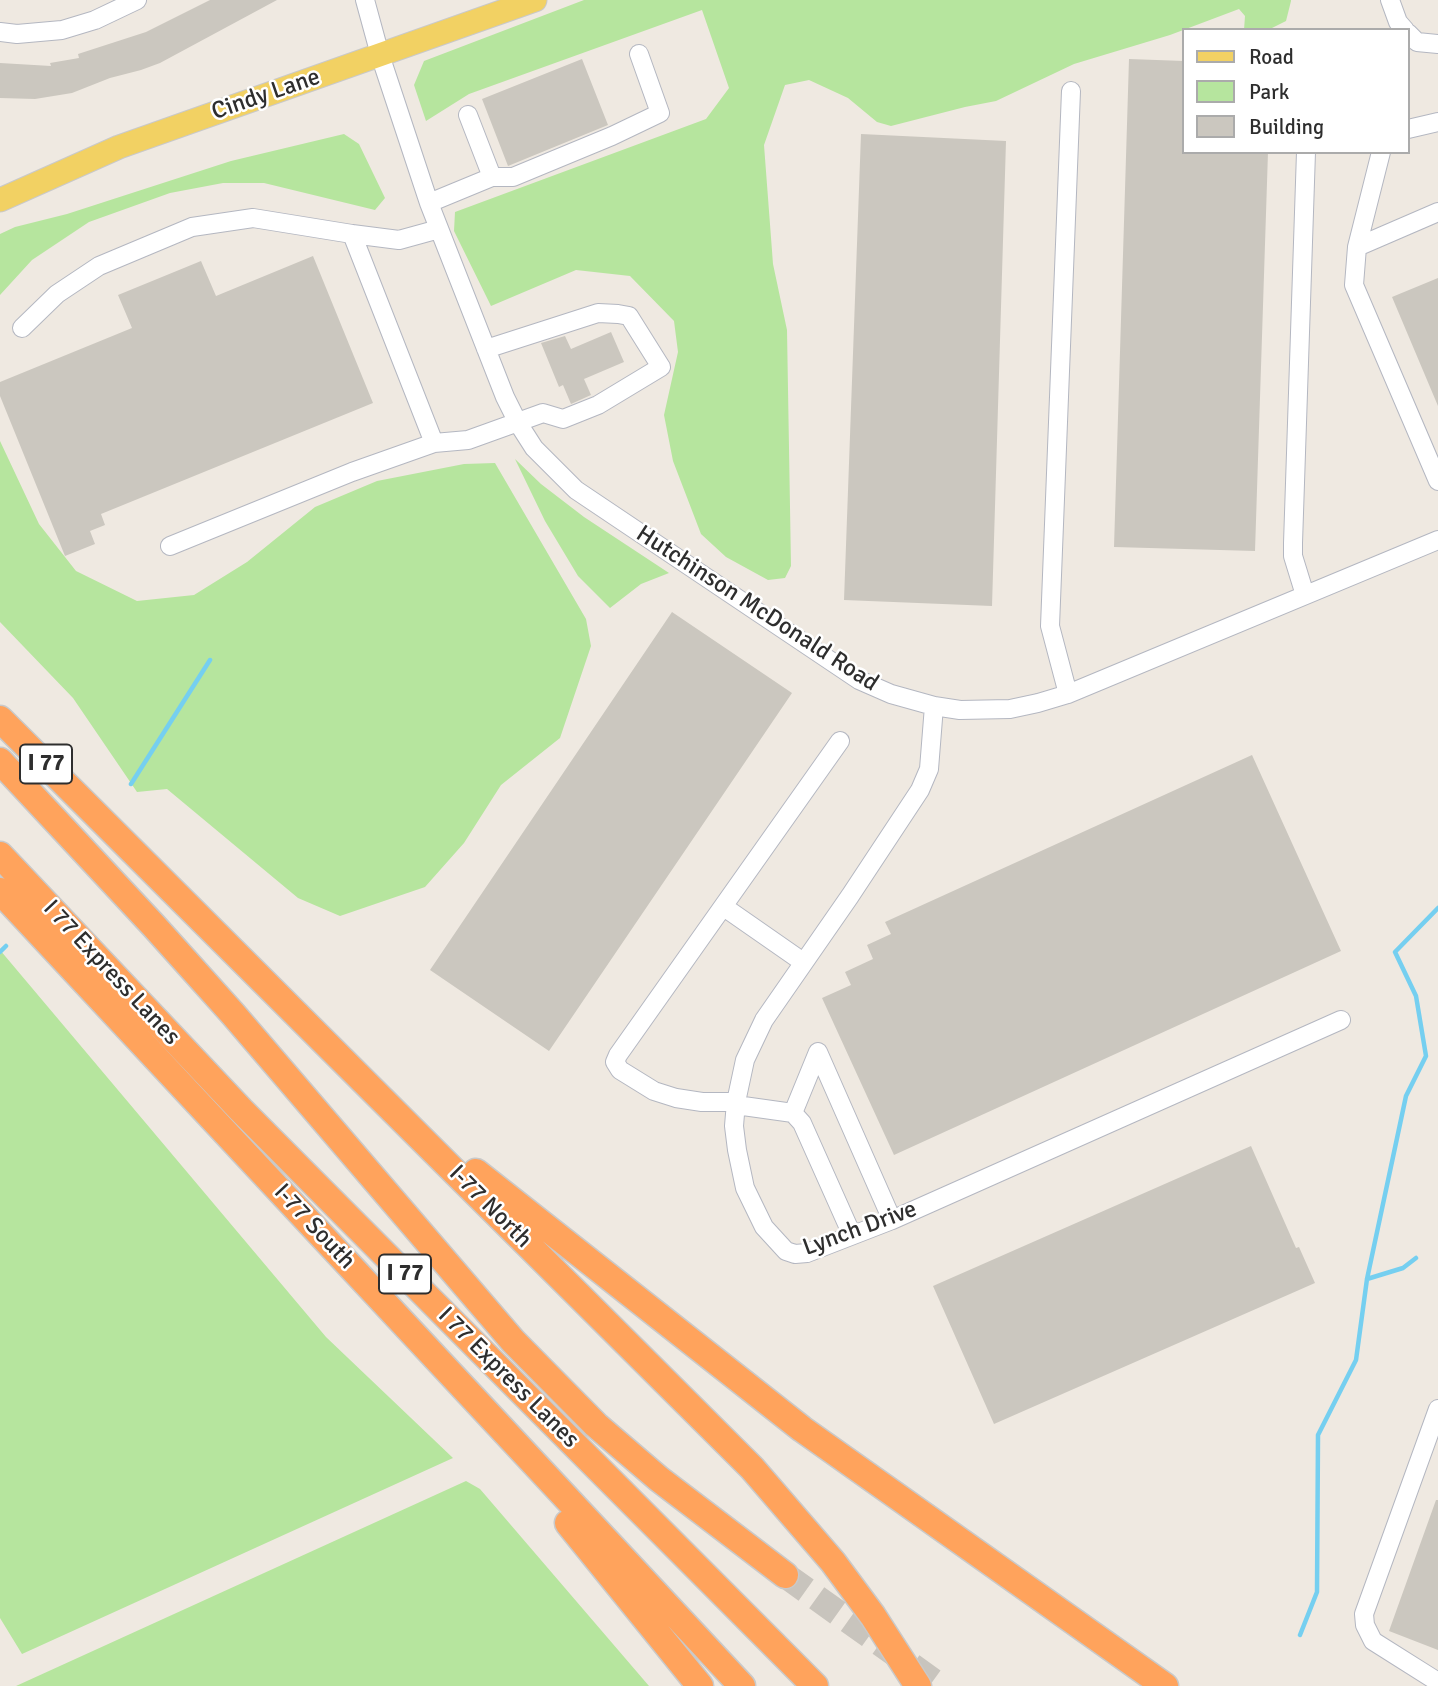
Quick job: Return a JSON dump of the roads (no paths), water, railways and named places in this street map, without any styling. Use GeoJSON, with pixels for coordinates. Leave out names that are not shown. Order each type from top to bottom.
{"type":"FeatureCollection","features":[{"type":"Feature","properties":{"kind":"highway","name":"I-77 North"},"geometry":{"type":"LineString","coordinates":[[0,719],[752,1468],[807,1530],[873,1616],[918,1686]]}},
{"type":"Feature","properties":{"kind":"highway","name":"I 77 Express Lanes"},"geometry":{"type":"LineString","coordinates":[[0,761],[154,926],[457,1278],[545,1374],[596,1425],[659,1479],[785,1575]]}},
{"type":"Feature","properties":{"kind":"highway","name":"I 77 Express Lanes"},"geometry":{"type":"LineString","coordinates":[[0,855],[231,1100],[815,1686]]}},
{"type":"Feature","properties":{"kind":"highway","name":"I-77 South"},"geometry":{"type":"LineString","coordinates":[[0,891],[742,1686]]}},
{"type":"Feature","properties":{"kind":"highway"},"geometry":{"type":"LineString","coordinates":[[373,1091],[802,1429],[1165,1686]]}},
{"type":"Feature","properties":{"kind":"highway"},"geometry":{"type":"LineString","coordinates":[[426,1347],[700,1686]]}},
{"type":"Feature","properties":{"kind":"main road","name":"Cindy Lane"},"geometry":{"type":"LineString","coordinates":[[0,200],[118,147],[535,0]]}},
{"type":"Feature","properties":{"kind":"street"},"geometry":{"type":"LineString","coordinates":[[0,32],[17,34],[62,30],[95,20],[137,0]]}},
{"type":"Feature","properties":{"kind":"street","name":"Hutchinson McDonald Road"},"geometry":{"type":"LineString","coordinates":[[365,0],[380,55],[429,203],[486,349],[518,423],[534,448],[576,490],[859,680],[891,694],[934,706],[960,710],[1010,709],[1068,694],[1438,540]]}},
{"type":"Feature","properties":{"kind":"street"},"geometry":{"type":"LineString","coordinates":[[1390,0],[1398,22],[1404,28]]}},
{"type":"Feature","properties":{"kind":"street"},"geometry":{"type":"LineString","coordinates":[[1410,34],[1417,42],[1438,44]]}},
{"type":"Feature","properties":{"kind":"street"},"geometry":{"type":"LineString","coordinates":[[429,203],[492,177],[513,177],[660,113],[639,54]]}},
{"type":"Feature","properties":{"kind":"street"},"geometry":{"type":"LineString","coordinates":[[1068,694],[1050,626],[1071,91]]}},
{"type":"Feature","properties":{"kind":"street"},"geometry":{"type":"LineString","coordinates":[[468,115],[492,177]]}},
{"type":"Feature","properties":{"kind":"street"},"geometry":{"type":"LineString","coordinates":[[1410,129],[1438,122]]}},
{"type":"Feature","properties":{"kind":"street"},"geometry":{"type":"LineString","coordinates":[[1305,595],[1293,556],[1293,543],[1306,154]]}},
{"type":"Feature","properties":{"kind":"street"},"geometry":{"type":"LineString","coordinates":[[1380,154],[1357,247],[1354,285],[1438,481]]}},
{"type":"Feature","properties":{"kind":"street"},"geometry":{"type":"LineString","coordinates":[[1357,247],[1438,212]]}},
{"type":"Feature","properties":{"kind":"street"},"geometry":{"type":"LineString","coordinates":[[22,328],[57,294],[99,266],[192,228],[253,218],[399,240],[439,229]]}},
{"type":"Feature","properties":{"kind":"street"},"geometry":{"type":"LineString","coordinates":[[352,234],[434,443]]}},
{"type":"Feature","properties":{"kind":"street"},"geometry":{"type":"LineString","coordinates":[[170,546],[352,472],[434,443],[468,440],[543,413],[563,419],[598,405],[660,366],[629,316],[618,314],[597,313],[486,349]]}},
{"type":"Feature","properties":{"kind":"street","name":"Lynch Drive"},"geometry":{"type":"LineString","coordinates":[[934,706],[929,769],[920,790],[764,1020],[745,1060],[734,1126],[745,1188],[764,1227],[786,1251],[795,1254],[807,1253],[892,1220],[1341,1020]]}},
{"type":"Feature","properties":{"kind":"street"},"geometry":{"type":"LineString","coordinates":[[840,741],[615,1062],[620,1070],[654,1091],[676,1098],[736,1103],[793,1112],[802,1124],[852,1235]]}},
{"type":"Feature","properties":{"kind":"street"},"geometry":{"type":"LineString","coordinates":[[724,907],[803,962]]}},
{"type":"Feature","properties":{"kind":"street"},"geometry":{"type":"LineString","coordinates":[[793,1112],[818,1052],[892,1220]]}},
{"type":"Feature","properties":{"kind":"street"},"geometry":{"type":"LineString","coordinates":[[1438,1409],[1364,1614],[1365,1625],[1373,1641],[1438,1682]]}},
{"type":"Feature","properties":{"kind":"waterway"},"geometry":{"type":"LineString","coordinates":[[131,784],[210,660]]}},
{"type":"Feature","properties":{"kind":"waterway"},"geometry":{"type":"LineString","coordinates":[[1300,1635],[1317,1592],[1318,1435],[1356,1360],[1367,1279],[1406,1096],[1426,1056],[1416,996],[1395,952],[1438,908]]}},
{"type":"Feature","properties":{"kind":"waterway"},"geometry":{"type":"LineString","coordinates":[[0,952],[6,946]]}},
{"type":"Feature","properties":{"kind":"waterway"},"geometry":{"type":"LineString","coordinates":[[1367,1279],[1403,1268],[1416,1258]]}},
{"type":"Feature","properties":{"kind":"tunnel"},"geometry":{"type":"LineString","coordinates":[[785,1575],[940,1686]]}}]}
